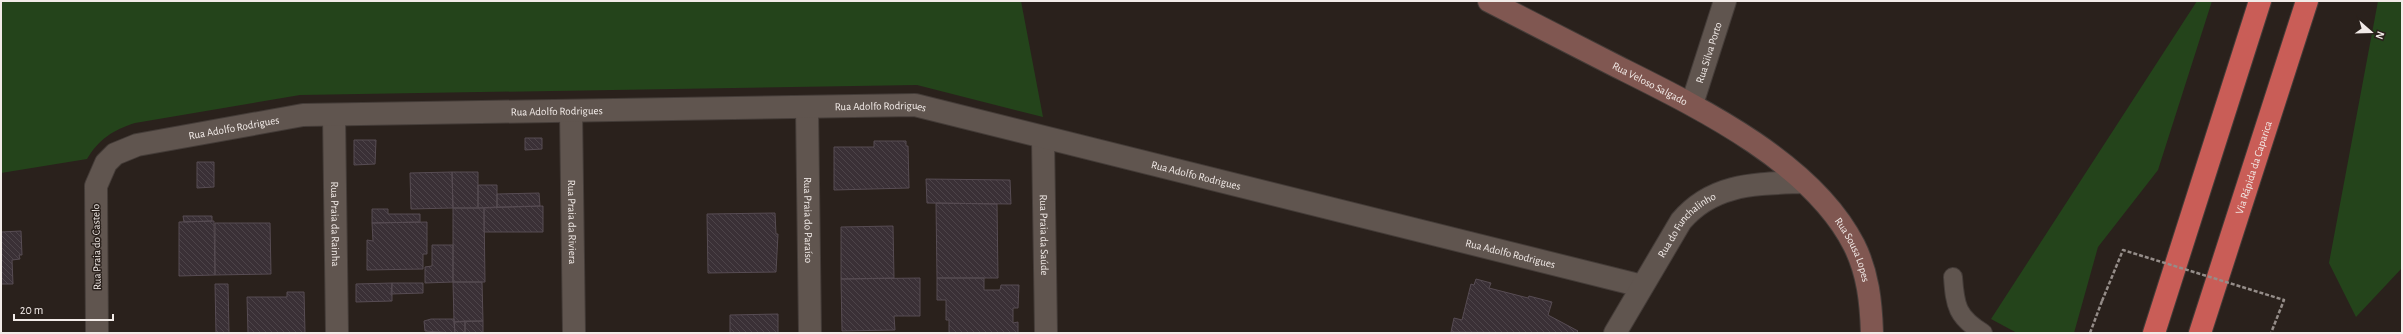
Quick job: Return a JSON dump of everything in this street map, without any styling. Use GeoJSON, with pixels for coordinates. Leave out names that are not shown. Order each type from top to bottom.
{"type":"FeatureCollection","features":[{"type":"Feature","properties":{"kind":"highway"},"geometry":{"type":"LineString","coordinates":[[2154,333],[2260,1]]}},
{"type":"Feature","properties":{"kind":"highway","name":"Via Rápida da Caparica"},"geometry":{"type":"LineString","coordinates":[[2200,333],[2307,1]]}},
{"type":"Feature","properties":{"kind":"street","name":"Rua Veloso Salgado"},"geometry":{"type":"LineString","coordinates":[[1489,1],[1692,104],[1759,146],[1802,182]]}},
{"type":"Feature","properties":{"kind":"street","name":"Rua Silva Porto"},"geometry":{"type":"LineString","coordinates":[[1692,104],[1725,1]]}},
{"type":"Feature","properties":{"kind":"street","name":"Rua Adolfo Rodrigues"},"geometry":{"type":"LineString","coordinates":[[106,163],[115,154],[137,145],[303,115],[915,105],[1642,286]]}},
{"type":"Feature","properties":{"kind":"street","name":"Rua Praia do Paraíso"},"geometry":{"type":"LineString","coordinates":[[807,106],[810,333]]}},
{"type":"Feature","properties":{"kind":"street","name":"Rua Praia da Riviera"},"geometry":{"type":"LineString","coordinates":[[571,110],[574,333]]}},
{"type":"Feature","properties":{"kind":"street","name":"Rua Praia da Rainha"},"geometry":{"type":"LineString","coordinates":[[334,114],[337,333]]}},
{"type":"Feature","properties":{"kind":"street","name":"Rua Praia da Saúde"},"geometry":{"type":"LineString","coordinates":[[1043,138],[1046,333]]}},
{"type":"Feature","properties":{"kind":"street","name":"Rua Praia do Castelo"},"geometry":{"type":"LineString","coordinates":[[97,333],[96,186],[106,163]]}},
{"type":"Feature","properties":{"kind":"street","name":"Rua do Funchalinho"},"geometry":{"type":"LineString","coordinates":[[1616,333],[1681,221],[1691,209],[1704,200],[1734,187],[1802,182]]}},
{"type":"Feature","properties":{"kind":"street","name":"Rua Sousa Lopes"},"geometry":{"type":"LineString","coordinates":[[1802,182],[1826,206],[1853,245],[1863,269],[1869,291],[1872,333]]}},
{"type":"Feature","properties":{"kind":"lane"},"geometry":{"type":"LineString","coordinates":[[1953,277],[1955,294],[1961,316],[1983,333]]}},
{"type":"Feature","properties":{"kind":"path"},"geometry":{"type":"LineString","coordinates":[[2090,333],[2123,250],[2284,300],[2271,333]]}},
{"type":"Feature","properties":{"kind":"green space"},"geometry":{"type":"Polygon","coordinates":[[[1,1],[1021,1],[1043,117],[917,85],[300,95],[135,123],[107,136],[96,146],[87,159],[1,173],[1,1]]]}},
{"type":"Feature","properties":{"kind":"green space"},"geometry":{"type":"Polygon","coordinates":[[[2197,1],[2212,1],[2158,170],[2098,247],[2074,333],[2017,333],[1991,319],[2197,1]]]}},
{"type":"Feature","properties":{"kind":"green space"},"geometry":{"type":"Polygon","coordinates":[[[2378,1],[2402,1],[2402,268],[2356,317],[2329,263],[2378,1]]]}},
{"type":"Feature","properties":{"kind":"building"},"geometry":{"type":"Polygon","coordinates":[[[525,138],[542,138],[542,149],[525,150],[525,138]]]}},
{"type":"Feature","properties":{"kind":"building"},"geometry":{"type":"Polygon","coordinates":[[[354,140],[376,140],[375,164],[354,165],[354,140]]]}},
{"type":"Feature","properties":{"kind":"building"},"geometry":{"type":"Polygon","coordinates":[[[874,141],[906,141],[906,146],[908,146],[909,188],[834,190],[834,147],[874,147],[874,141]]]}},
{"type":"Feature","properties":{"kind":"building"},"geometry":{"type":"Polygon","coordinates":[[[197,162],[214,162],[214,187],[197,188],[197,162]]]}},
{"type":"Feature","properties":{"kind":"building"},"geometry":{"type":"Polygon","coordinates":[[[452,172],[478,172],[478,208],[453,208],[452,172]]]}},
{"type":"Feature","properties":{"kind":"building"},"geometry":{"type":"Polygon","coordinates":[[[452,172],[453,208],[411,209],[410,173],[452,172]]]}},
{"type":"Feature","properties":{"kind":"building"},"geometry":{"type":"Polygon","coordinates":[[[926,179],[1010,180],[1011,204],[927,203],[926,179]]]}},
{"type":"Feature","properties":{"kind":"building"},"geometry":{"type":"Polygon","coordinates":[[[478,185],[497,185],[497,207],[478,208],[478,185]]]}},
{"type":"Feature","properties":{"kind":"building"},"geometry":{"type":"Polygon","coordinates":[[[539,193],[540,206],[497,207],[497,194],[539,193]]]}},
{"type":"Feature","properties":{"kind":"building"},"geometry":{"type":"Polygon","coordinates":[[[936,203],[997,204],[998,278],[937,278],[936,203]]]}},
{"type":"Feature","properties":{"kind":"building"},"geometry":{"type":"Polygon","coordinates":[[[543,206],[543,232],[484,232],[484,208],[543,206]]]}},
{"type":"Feature","properties":{"kind":"building"},"geometry":{"type":"Polygon","coordinates":[[[453,208],[484,208],[485,282],[453,282],[453,208]]]}},
{"type":"Feature","properties":{"kind":"building"},"geometry":{"type":"Polygon","coordinates":[[[372,209],[388,209],[388,214],[420,214],[420,222],[372,223],[372,209]]]}},
{"type":"Feature","properties":{"kind":"building"},"geometry":{"type":"Polygon","coordinates":[[[775,213],[776,234],[778,234],[776,272],[708,273],[707,214],[775,213]]]}},
{"type":"Feature","properties":{"kind":"building"},"geometry":{"type":"Polygon","coordinates":[[[183,216],[212,216],[212,221],[184,222],[183,216]]]}},
{"type":"Feature","properties":{"kind":"building"},"geometry":{"type":"Polygon","coordinates":[[[214,221],[215,275],[179,276],[179,222],[214,221]]]}},
{"type":"Feature","properties":{"kind":"building"},"geometry":{"type":"Polygon","coordinates":[[[427,222],[427,254],[423,254],[423,269],[367,270],[367,240],[373,241],[372,223],[427,222]]]}},
{"type":"Feature","properties":{"kind":"building"},"geometry":{"type":"Polygon","coordinates":[[[215,223],[270,223],[271,274],[215,275],[215,223]]]}},
{"type":"Feature","properties":{"kind":"building"},"geometry":{"type":"Polygon","coordinates":[[[893,226],[894,278],[841,279],[841,227],[893,226]]]}},
{"type":"Feature","properties":{"kind":"building"},"geometry":{"type":"Polygon","coordinates":[[[21,231],[22,255],[19,255],[20,259],[12,260],[13,284],[1,284],[1,232],[21,231]]]}},
{"type":"Feature","properties":{"kind":"building"},"geometry":{"type":"Polygon","coordinates":[[[432,245],[453,245],[453,282],[425,283],[425,267],[432,266],[432,245]]]}},
{"type":"Feature","properties":{"kind":"building"},"geometry":{"type":"Polygon","coordinates":[[[920,278],[920,316],[894,316],[895,330],[842,331],[841,279],[920,278]]]}},
{"type":"Feature","properties":{"kind":"building"},"geometry":{"type":"Polygon","coordinates":[[[937,278],[984,278],[984,290],[1000,290],[1001,285],[1019,285],[1018,308],[1013,308],[1013,323],[1018,322],[1018,333],[949,333],[949,320],[946,320],[946,300],[937,300],[937,278]]]}},
{"type":"Feature","properties":{"kind":"building"},"geometry":{"type":"Polygon","coordinates":[[[1476,279],[1491,283],[1489,288],[1528,298],[1529,296],[1552,302],[1548,315],[1578,331],[1576,333],[1451,332],[1454,318],[1462,320],[1471,284],[1474,285],[1476,279]]]}},
{"type":"Feature","properties":{"kind":"building"},"geometry":{"type":"Polygon","coordinates":[[[453,282],[482,282],[483,321],[454,322],[453,282]]]}},
{"type":"Feature","properties":{"kind":"building"},"geometry":{"type":"Polygon","coordinates":[[[392,283],[423,283],[423,293],[391,294],[392,283]]]}},
{"type":"Feature","properties":{"kind":"building"},"geometry":{"type":"Polygon","coordinates":[[[392,283],[392,301],[356,302],[356,284],[392,283]]]}},
{"type":"Feature","properties":{"kind":"building"},"geometry":{"type":"Polygon","coordinates":[[[215,284],[228,284],[229,333],[216,333],[215,284]]]}},
{"type":"Feature","properties":{"kind":"building"},"geometry":{"type":"Polygon","coordinates":[[[287,292],[304,292],[305,333],[248,333],[247,297],[287,297],[287,292]]]}},
{"type":"Feature","properties":{"kind":"building"},"geometry":{"type":"Polygon","coordinates":[[[778,314],[778,333],[730,333],[730,315],[778,314]]]}},
{"type":"Feature","properties":{"kind":"building"},"geometry":{"type":"Polygon","coordinates":[[[431,319],[454,319],[455,333],[425,331],[424,321],[431,319]]]}},
{"type":"Feature","properties":{"kind":"building"},"geometry":{"type":"Polygon","coordinates":[[[465,321],[483,321],[483,333],[465,333],[465,321]]]}},
{"type":"Feature","properties":{"kind":"building"},"geometry":{"type":"Polygon","coordinates":[[[465,321],[465,333],[455,333],[454,322],[465,321]]]}}]}
